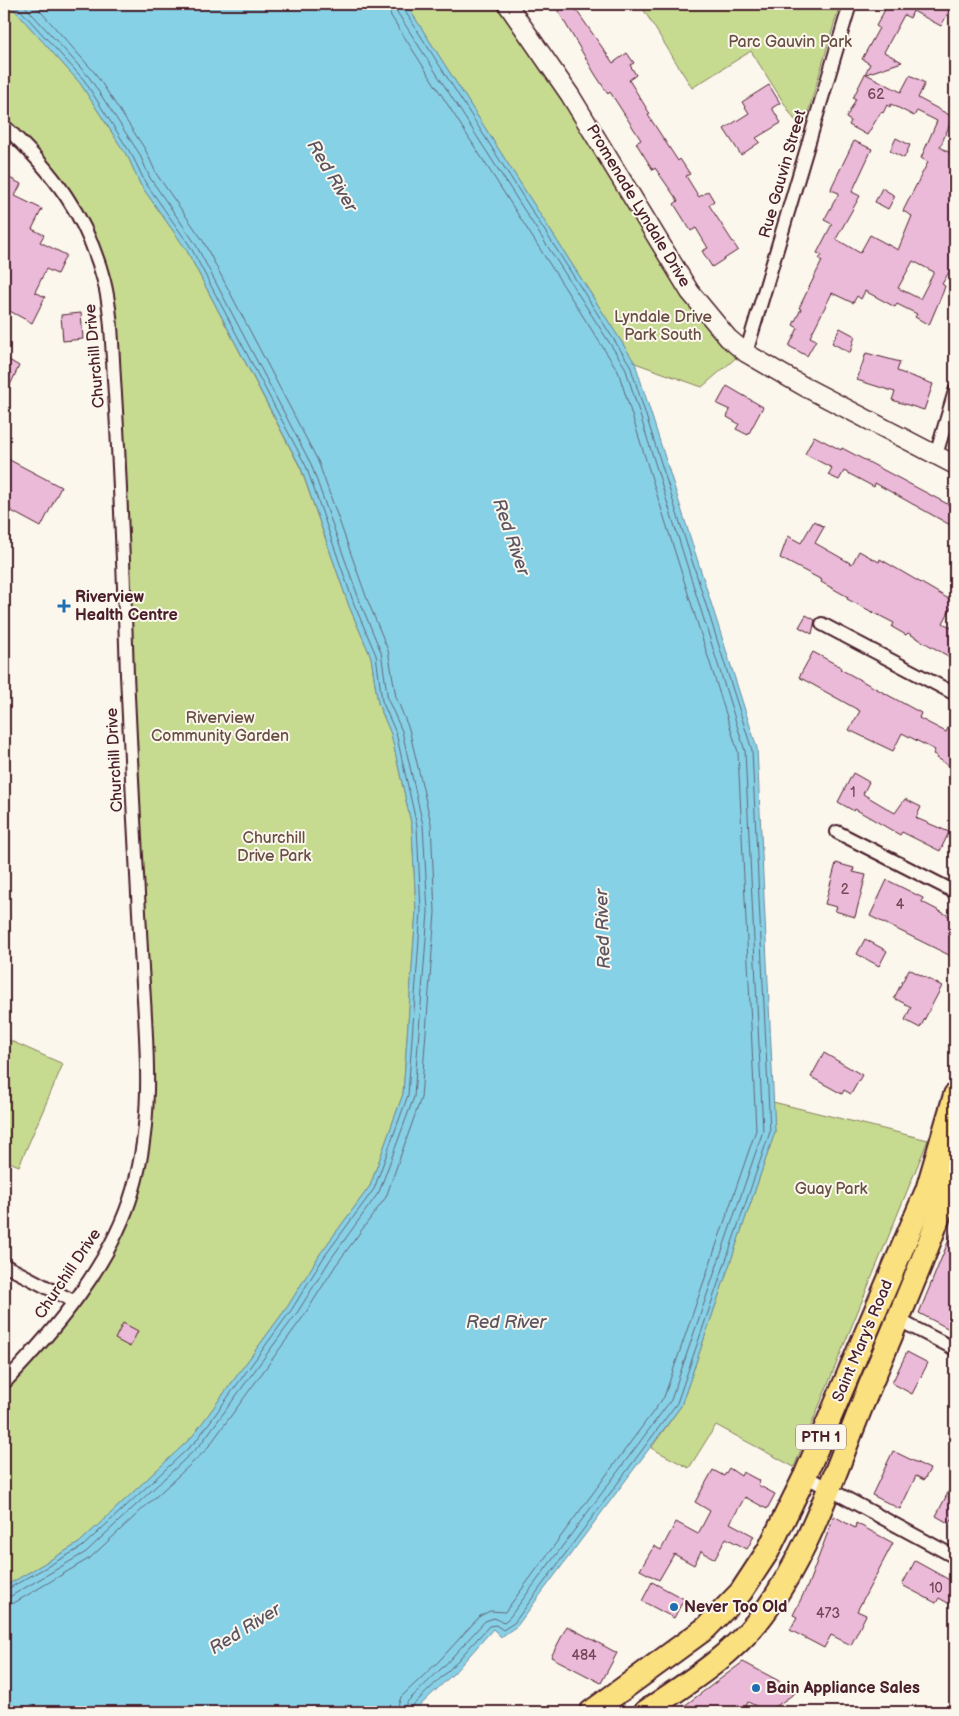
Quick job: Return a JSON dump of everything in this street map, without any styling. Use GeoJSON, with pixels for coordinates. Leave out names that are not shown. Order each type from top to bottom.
{"type":"FeatureCollection","features":[{"type":"Feature","properties":{"kind":"highway","name":"Saint Mary's Road"},"geometry":{"type":"LineString","coordinates":[[591,1712],[688,1642],[730,1604],[768,1551],[805,1476],[927,1190],[950,1131],[955,1095]]}},
{"type":"Feature","properties":{"kind":"highway","name":"Saint Mary's Road"},"geometry":{"type":"LineString","coordinates":[[645,1712],[715,1662],[741,1640],[757,1622],[790,1574],[828,1489],[938,1220],[955,1169]]}},
{"type":"Feature","properties":{"kind":"street","name":"Promenade Lyndale Drive"},"geometry":{"type":"LineString","coordinates":[[507,4],[570,95],[690,292],[728,338],[746,353],[805,387],[955,465]]}},
{"type":"Feature","properties":{"kind":"street","name":"Rue Gauvin Street"},"geometry":{"type":"LineString","coordinates":[[746,353],[850,4]]}},
{"type":"Feature","properties":{"kind":"street","name":"Churchill Drive"},"geometry":{"type":"LineString","coordinates":[[4,126],[62,187],[89,234],[105,284],[118,434],[131,768],[147,1070],[145,1132],[140,1165],[129,1201],[103,1258],[74,1301],[4,1383]]}},
{"type":"Feature","properties":{"kind":"street"},"geometry":{"type":"LineString","coordinates":[[936,455],[955,391]]}},
{"type":"Feature","properties":{"kind":"street"},"geometry":{"type":"LineString","coordinates":[[822,624],[955,694]]}},
{"type":"Feature","properties":{"kind":"street"},"geometry":{"type":"LineString","coordinates":[[837,832],[955,892]]}},
{"type":"Feature","properties":{"kind":"street"},"geometry":{"type":"LineString","coordinates":[[4,1265],[74,1301]]}},
{"type":"Feature","properties":{"kind":"street"},"geometry":{"type":"LineString","coordinates":[[877,1309],[955,1349]]}},
{"type":"Feature","properties":{"kind":"street"},"geometry":{"type":"LineString","coordinates":[[805,1476],[955,1557]]}},
{"type":"Feature","properties":{"kind":"green space","name":"Churchill Drive Park"},"geometry":{"type":"Polygon","coordinates":[[[4,4],[9,4],[80,83],[129,159],[140,184],[186,249],[301,469],[349,606],[371,657],[378,703],[391,734],[412,827],[416,911],[403,1094],[370,1186],[320,1254],[288,1306],[192,1437],[79,1543],[4,1587],[4,1383],[49,1331],[118,1227],[145,1132],[105,284],[77,210],[4,126],[4,4]]]}},
{"type":"Feature","properties":{"kind":"green space","name":"Lyndale Drive Park South"},"geometry":{"type":"Polygon","coordinates":[[[406,4],[505,4],[690,292],[745,350],[702,387],[635,363],[406,4]]]}},
{"type":"Feature","properties":{"kind":"green space","name":"Parc Gauvin Park"},"geometry":{"type":"Polygon","coordinates":[[[640,4],[840,4],[805,123],[802,125],[794,119],[751,51],[692,88],[640,4]]]}},
{"type":"Feature","properties":{"kind":"green space"},"geometry":{"type":"Polygon","coordinates":[[[4,1038],[63,1064],[19,1166],[4,1160],[4,1038]]]}},
{"type":"Feature","properties":{"kind":"green space","name":"Guay Park"},"geometry":{"type":"Polygon","coordinates":[[[773,1102],[928,1140],[794,1467],[716,1425],[689,1468],[651,1448],[681,1406],[775,1132],[773,1102]]]}},
{"type":"Feature","properties":{"kind":"water","name":"Red River"},"geometry":{"type":"Polygon","coordinates":[[[9,4],[406,4],[635,363],[757,748],[775,1132],[681,1406],[517,1626],[501,1637],[493,1629],[453,1674],[413,1712],[4,1712],[4,1587],[79,1543],[192,1437],[288,1306],[320,1254],[370,1186],[403,1094],[416,911],[412,827],[391,734],[378,703],[371,657],[349,606],[301,468],[186,249],[140,184],[129,159],[80,83],[9,4]]]}},
{"type":"Feature","properties":{"kind":"building"},"geometry":{"type":"Polygon","coordinates":[[[554,4],[572,4],[613,63],[627,53],[634,63],[630,65],[636,75],[629,80],[650,114],[648,115],[678,161],[680,159],[690,174],[686,176],[699,197],[708,191],[714,201],[709,205],[738,250],[712,267],[702,251],[708,248],[696,228],[691,231],[674,204],[678,201],[655,168],[653,170],[636,143],[641,140],[610,92],[608,94],[595,74],[554,4]]]}},
{"type":"Feature","properties":{"kind":"building"},"geometry":{"type":"Polygon","coordinates":[[[883,4],[953,4],[941,26],[913,11],[910,18],[904,15],[884,52],[902,62],[866,74],[901,92],[910,75],[925,83],[918,98],[953,117],[940,147],[955,156],[955,262],[942,284],[945,286],[929,325],[915,317],[917,314],[897,304],[895,307],[865,291],[861,299],[857,296],[853,303],[832,293],[810,337],[816,340],[807,356],[789,346],[798,328],[793,325],[801,309],[799,308],[822,261],[819,259],[822,255],[817,253],[832,224],[824,220],[839,193],[831,190],[832,186],[854,141],[872,149],[852,192],[860,196],[836,239],[860,253],[870,235],[898,250],[912,216],[903,211],[928,162],[921,158],[937,121],[917,111],[914,116],[891,104],[890,107],[887,105],[883,113],[881,112],[867,135],[849,125],[851,121],[846,118],[856,99],[853,98],[870,64],[862,59],[879,28],[876,26],[887,6],[883,4]],[[913,261],[898,288],[920,299],[934,272],[913,261]]]}},
{"type":"Feature","properties":{"kind":"building"},"geometry":{"type":"Polygon","coordinates":[[[769,85],[780,103],[772,108],[781,123],[756,138],[760,142],[741,155],[724,129],[749,113],[742,102],[769,85]]]}},
{"type":"Feature","properties":{"kind":"building"},"geometry":{"type":"Polygon","coordinates":[[[896,138],[910,145],[904,158],[890,151],[896,138]]]}},
{"type":"Feature","properties":{"kind":"building"},"geometry":{"type":"Polygon","coordinates":[[[4,175],[21,184],[15,196],[42,209],[32,229],[44,235],[40,242],[66,255],[57,274],[46,269],[35,292],[45,297],[32,323],[4,308],[4,175]]]}},
{"type":"Feature","properties":{"kind":"building"},"geometry":{"type":"Polygon","coordinates":[[[882,188],[895,196],[888,209],[875,202],[882,188]]]}},
{"type":"Feature","properties":{"kind":"building"},"geometry":{"type":"Polygon","coordinates":[[[81,313],[83,339],[63,341],[61,315],[81,313]]]}},
{"type":"Feature","properties":{"kind":"building"},"geometry":{"type":"Polygon","coordinates":[[[840,328],[855,336],[850,353],[832,343],[840,328]]]}},
{"type":"Feature","properties":{"kind":"building"},"geometry":{"type":"Polygon","coordinates":[[[866,353],[900,362],[897,371],[933,384],[924,410],[892,400],[895,392],[857,380],[866,353]]]}},
{"type":"Feature","properties":{"kind":"building"},"geometry":{"type":"Polygon","coordinates":[[[4,357],[19,366],[4,398],[4,357]]]}},
{"type":"Feature","properties":{"kind":"building"},"geometry":{"type":"Polygon","coordinates":[[[727,386],[763,407],[748,435],[736,429],[739,424],[727,417],[730,410],[717,404],[727,386]]]}},
{"type":"Feature","properties":{"kind":"building"},"geometry":{"type":"Polygon","coordinates":[[[814,436],[841,450],[842,448],[955,508],[955,519],[952,526],[875,483],[874,487],[844,471],[839,480],[828,475],[832,468],[805,454],[814,436]]]}},
{"type":"Feature","properties":{"kind":"building"},"geometry":{"type":"Polygon","coordinates":[[[4,457],[61,487],[41,527],[4,507],[4,457]]]}},
{"type":"Feature","properties":{"kind":"building"},"geometry":{"type":"Polygon","coordinates":[[[814,521],[824,527],[815,543],[852,564],[859,551],[879,562],[880,559],[954,602],[943,623],[955,630],[955,660],[908,633],[906,635],[892,627],[894,623],[847,599],[848,597],[821,582],[822,580],[780,558],[788,536],[801,543],[814,521]]]}},
{"type":"Feature","properties":{"kind":"building"},"geometry":{"type":"Polygon","coordinates":[[[806,615],[815,620],[812,634],[799,627],[806,615]]]}},
{"type":"Feature","properties":{"kind":"building"},"geometry":{"type":"Polygon","coordinates":[[[813,652],[841,667],[840,669],[921,713],[919,718],[946,732],[955,714],[955,769],[936,758],[937,756],[933,754],[935,750],[902,733],[893,751],[849,730],[860,711],[799,677],[813,652]]]}},
{"type":"Feature","properties":{"kind":"building"},"geometry":{"type":"Polygon","coordinates":[[[853,773],[869,782],[863,794],[895,813],[905,799],[921,807],[916,818],[949,832],[940,851],[902,832],[900,835],[855,809],[854,811],[838,802],[853,773]]]}},
{"type":"Feature","properties":{"kind":"building"},"geometry":{"type":"Polygon","coordinates":[[[836,863],[854,868],[853,872],[866,875],[855,917],[835,911],[837,907],[825,904],[836,863]]]}},
{"type":"Feature","properties":{"kind":"building"},"geometry":{"type":"Polygon","coordinates":[[[887,880],[923,898],[922,902],[955,919],[955,958],[870,916],[887,880]]]}},
{"type":"Feature","properties":{"kind":"building"},"geometry":{"type":"Polygon","coordinates":[[[865,939],[887,951],[879,966],[857,954],[865,939]]]}},
{"type":"Feature","properties":{"kind":"building"},"geometry":{"type":"Polygon","coordinates":[[[909,969],[942,986],[920,1028],[905,1020],[911,1007],[894,998],[909,969]]]}},
{"type":"Feature","properties":{"kind":"building"},"geometry":{"type":"Polygon","coordinates":[[[824,1053],[862,1075],[851,1094],[844,1090],[842,1094],[811,1077],[824,1053]]]}},
{"type":"Feature","properties":{"kind":"building"},"geometry":{"type":"Polygon","coordinates":[[[955,1225],[955,1332],[919,1313],[955,1225]]]}},
{"type":"Feature","properties":{"kind":"building"},"geometry":{"type":"Polygon","coordinates":[[[123,1323],[138,1331],[130,1347],[115,1339],[123,1323]]]}},
{"type":"Feature","properties":{"kind":"building"},"geometry":{"type":"Polygon","coordinates":[[[907,1352],[928,1363],[912,1394],[892,1383],[907,1352]]]}},
{"type":"Feature","properties":{"kind":"building"},"geometry":{"type":"Polygon","coordinates":[[[893,1451],[930,1469],[924,1480],[916,1476],[900,1509],[872,1495],[893,1451]]]}},
{"type":"Feature","properties":{"kind":"building"},"geometry":{"type":"Polygon","coordinates":[[[729,1468],[741,1476],[743,1472],[760,1481],[758,1485],[775,1494],[767,1509],[745,1497],[730,1523],[754,1536],[747,1549],[726,1538],[715,1559],[701,1551],[694,1565],[674,1554],[659,1580],[640,1570],[654,1546],[661,1550],[676,1522],[698,1534],[710,1511],[695,1502],[713,1470],[724,1476],[729,1468]]]}},
{"type":"Feature","properties":{"kind":"building"},"geometry":{"type":"Polygon","coordinates":[[[955,1479],[955,1513],[950,1524],[936,1516],[955,1479]]]}},
{"type":"Feature","properties":{"kind":"building"},"geometry":{"type":"Polygon","coordinates":[[[834,1516],[855,1528],[856,1523],[893,1543],[857,1611],[866,1615],[851,1645],[831,1635],[824,1648],[790,1630],[797,1617],[793,1615],[808,1585],[834,1516]]]}},
{"type":"Feature","properties":{"kind":"building"},"geometry":{"type":"Polygon","coordinates":[[[915,1561],[955,1583],[955,1607],[939,1598],[936,1603],[902,1585],[915,1561]]]}},
{"type":"Feature","properties":{"kind":"building"},"geometry":{"type":"Polygon","coordinates":[[[652,1582],[684,1599],[674,1618],[642,1601],[652,1582]]]}},
{"type":"Feature","properties":{"kind":"building"},"geometry":{"type":"Polygon","coordinates":[[[567,1626],[617,1653],[601,1683],[551,1657],[567,1626]]]}},
{"type":"Feature","properties":{"kind":"building","name":"Bain Appliance Sales"},"geometry":{"type":"Polygon","coordinates":[[[743,1662],[798,1691],[768,1712],[748,1702],[743,1712],[676,1712],[743,1662]]]}},
{"type":"Feature","properties":{"kind":"place","name":"Riverview Health Centre"},"geometry":{"type":"Point","coordinates":[64,606]}},
{"type":"Feature","properties":{"kind":"place","name":"Never Too Old"},"geometry":{"type":"Point","coordinates":[674,1607]}},
{"type":"Feature","properties":{"kind":"place","name":"Bain Appliance Sales"},"geometry":{"type":"Point","coordinates":[756,1688]}},
{"type":"Feature","properties":{"kind":"park label","name":"Riverview Community Garden"},"geometry":{"type":"Point","coordinates":[220,727]}}]}
